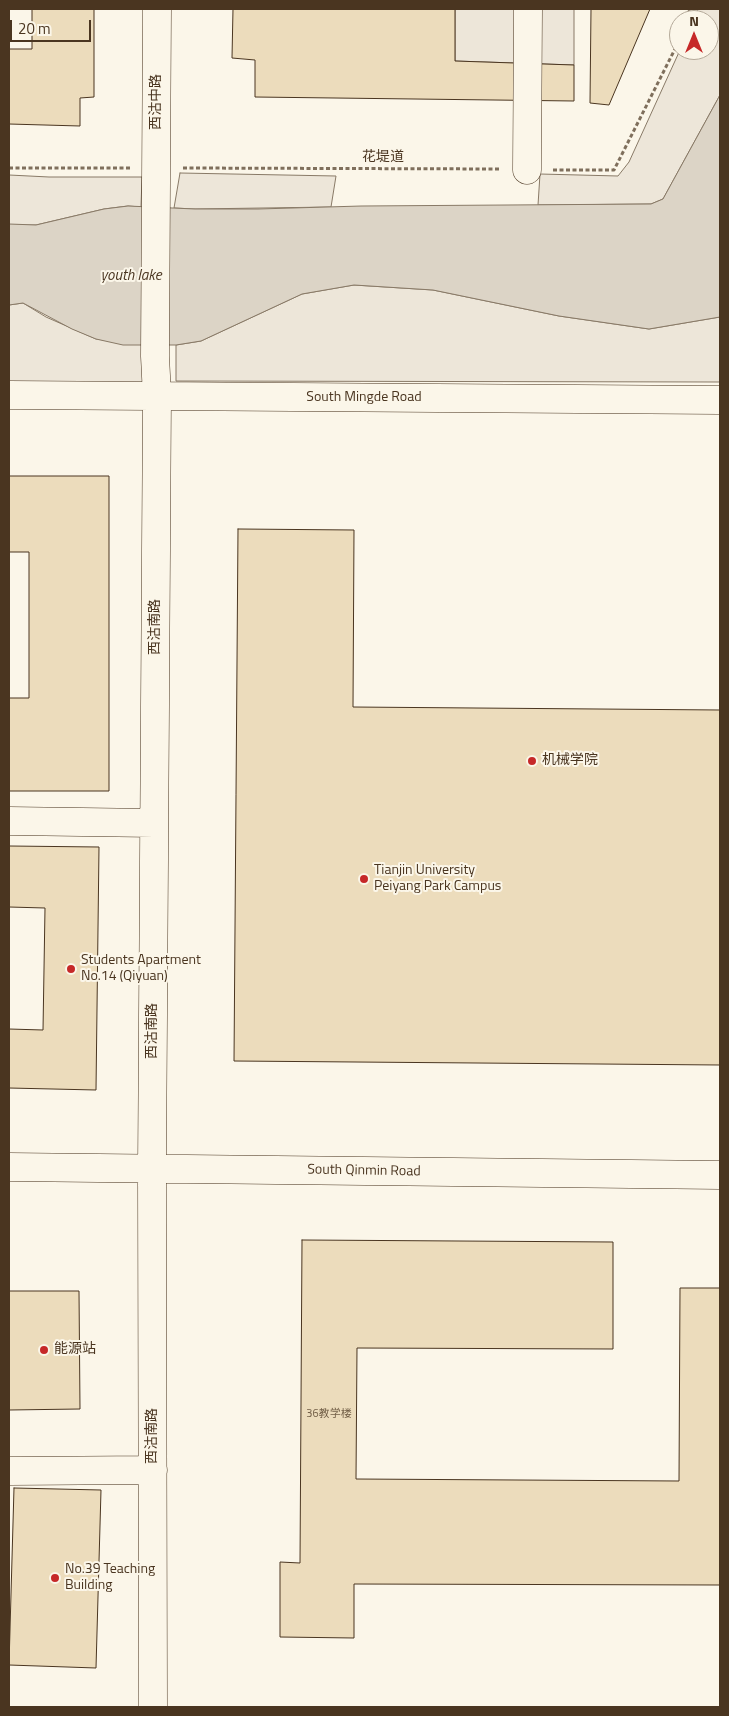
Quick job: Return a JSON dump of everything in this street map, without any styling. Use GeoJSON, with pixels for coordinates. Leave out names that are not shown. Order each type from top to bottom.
{"type":"FeatureCollection","features":[{"type":"Feature","properties":{"kind":"street","name":"西沽中路"},"geometry":{"type":"LineString","coordinates":[[155,356],[157,9]]}},
{"type":"Feature","properties":{"kind":"street"},"geometry":{"type":"LineString","coordinates":[[527,170],[528,9]]}},
{"type":"Feature","properties":{"kind":"street","name":"西沽南路"},"geometry":{"type":"LineString","coordinates":[[153,1707],[152,1169],[157,396],[155,356]]}},
{"type":"Feature","properties":{"kind":"street","name":"South Mingde Road"},"geometry":{"type":"LineString","coordinates":[[9,395],[720,400]]}},
{"type":"Feature","properties":{"kind":"street"},"geometry":{"type":"LineString","coordinates":[[9,821],[154,823]]}},
{"type":"Feature","properties":{"kind":"street","name":"South Qinmin Road"},"geometry":{"type":"LineString","coordinates":[[9,1167],[720,1176]]}},
{"type":"Feature","properties":{"kind":"street"},"geometry":{"type":"LineString","coordinates":[[9,1471],[153,1470]]}},
{"type":"Feature","properties":{"kind":"path","name":"花堤道"},"geometry":{"type":"LineString","coordinates":[[9,168],[614,170],[669,60]]}},
{"type":"Feature","properties":{"kind":"shaded area"},"geometry":{"type":"Polygon","coordinates":[[[455,9],[574,9],[574,65],[455,61],[455,9]]]}},
{"type":"Feature","properties":{"kind":"shaded area"},"geometry":{"type":"Polygon","coordinates":[[[720,9],[720,95],[663,199],[651,204],[538,205],[540,174],[618,176],[629,162],[675,60],[719,60],[719,10],[698,10],[720,9]]]}},
{"type":"Feature","properties":{"kind":"shaded area"},"geometry":{"type":"Polygon","coordinates":[[[180,173],[336,176],[331,207],[195,209],[174,208],[180,173]]]}},
{"type":"Feature","properties":{"kind":"shaded area"},"geometry":{"type":"Polygon","coordinates":[[[9,175],[142,177],[141,207],[128,206],[104,209],[36,225],[12,225],[9,224],[9,175]]]}},
{"type":"Feature","properties":{"kind":"shaded area"},"geometry":{"type":"Polygon","coordinates":[[[354,285],[433,290],[559,316],[649,329],[720,317],[720,382],[176,381],[176,345],[201,341],[302,294],[354,285]]]}},
{"type":"Feature","properties":{"kind":"shaded area"},"geometry":{"type":"Polygon","coordinates":[[[23,303],[46,317],[96,339],[147,345],[148,385],[9,384],[9,305],[23,303]]]}},
{"type":"Feature","properties":{"kind":"water","name":"youth lake"},"geometry":{"type":"Polygon","coordinates":[[[720,95],[720,317],[649,329],[559,316],[433,290],[354,285],[302,294],[201,341],[176,345],[123,345],[96,339],[72,329],[23,303],[9,305],[9,224],[36,225],[104,209],[128,206],[258,209],[361,206],[651,204],[663,199],[720,95]]]}},
{"type":"Feature","properties":{"kind":"building"},"geometry":{"type":"Polygon","coordinates":[[[32,9],[94,9],[94,97],[80,98],[80,126],[9,124],[9,49],[32,49],[32,9]]]}},
{"type":"Feature","properties":{"kind":"building"},"geometry":{"type":"Polygon","coordinates":[[[233,9],[455,9],[455,61],[574,65],[574,101],[255,97],[255,60],[232,58],[233,9]]]}},
{"type":"Feature","properties":{"kind":"building"},"geometry":{"type":"Polygon","coordinates":[[[591,9],[650,9],[609,105],[590,103],[591,9]]]}},
{"type":"Feature","properties":{"kind":"building"},"geometry":{"type":"Polygon","coordinates":[[[9,476],[109,476],[109,791],[9,791],[9,698],[29,698],[29,552],[9,552],[9,476]]]}},
{"type":"Feature","properties":{"kind":"building"},"geometry":{"type":"Polygon","coordinates":[[[238,529],[354,530],[353,707],[720,710],[720,1065],[234,1061],[238,529]]]}},
{"type":"Feature","properties":{"kind":"building","name":"Students Apartment No.14 (Qiyuan)"},"geometry":{"type":"Polygon","coordinates":[[[9,846],[99,847],[96,1090],[9,1088],[9,1029],[43,1030],[45,908],[9,907],[9,846]]]}},
{"type":"Feature","properties":{"kind":"building"},"geometry":{"type":"Polygon","coordinates":[[[302,1240],[613,1242],[613,1349],[357,1348],[356,1479],[679,1481],[680,1288],[720,1288],[720,1585],[354,1584],[354,1638],[280,1637],[280,1562],[300,1563],[302,1240]]]}},
{"type":"Feature","properties":{"kind":"building","name":"能源站"},"geometry":{"type":"Polygon","coordinates":[[[9,1291],[79,1291],[80,1409],[9,1410],[9,1291]]]}},
{"type":"Feature","properties":{"kind":"building","name":"No.39 Teaching Building"},"geometry":{"type":"Polygon","coordinates":[[[14,1488],[101,1490],[96,1668],[9,1665],[14,1488]]]}},
{"type":"Feature","properties":{"kind":"place","name":"机械学院"},"geometry":{"type":"Point","coordinates":[532,761]}},
{"type":"Feature","properties":{"kind":"place","name":"Tianjin University Peiyang Park Campus"},"geometry":{"type":"Point","coordinates":[364,879]}},
{"type":"Feature","properties":{"kind":"place","name":"Students Apartment No.14 (Qiyuan)"},"geometry":{"type":"Point","coordinates":[71,969]}},
{"type":"Feature","properties":{"kind":"place","name":"能源站"},"geometry":{"type":"Point","coordinates":[44,1350]}},
{"type":"Feature","properties":{"kind":"place","name":"No.39 Teaching Building"},"geometry":{"type":"Point","coordinates":[55,1578]}}]}
